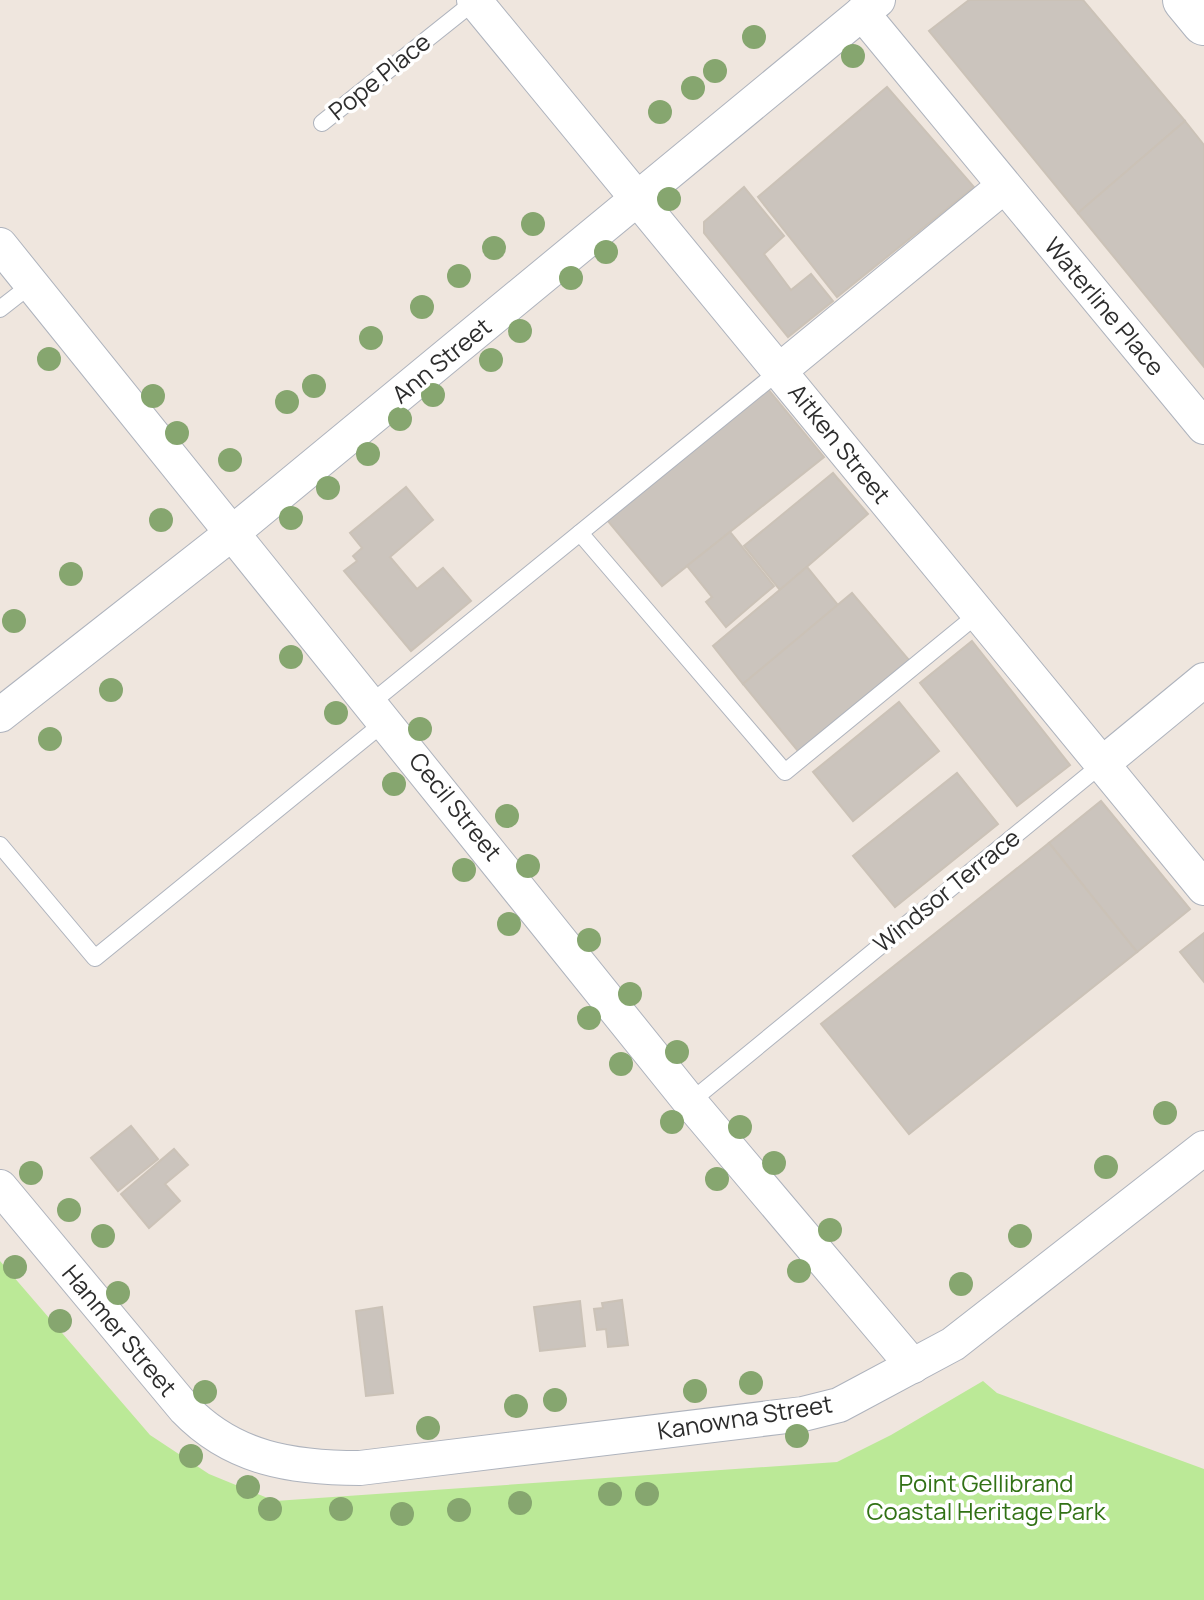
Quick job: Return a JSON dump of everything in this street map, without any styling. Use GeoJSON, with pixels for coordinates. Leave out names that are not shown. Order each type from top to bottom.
{"type":"FeatureCollection","features":[{"type":"Feature","properties":{"kind":"street","name":"Aitken Street"},"geometry":{"type":"LineString","coordinates":[[475,0],[1204,888]]}},
{"type":"Feature","properties":{"kind":"street"},"geometry":{"type":"LineString","coordinates":[[1185,0],[1204,23]]}},
{"type":"Feature","properties":{"kind":"street","name":"Ann Street"},"geometry":{"type":"LineString","coordinates":[[0,715],[232,533],[870,6]]}},
{"type":"Feature","properties":{"kind":"street","name":"Waterline Place"},"geometry":{"type":"LineString","coordinates":[[870,6],[1004,186],[1204,427]]}},
{"type":"Feature","properties":{"kind":"street"},"geometry":{"type":"LineString","coordinates":[[779,371],[1004,186]]}},
{"type":"Feature","properties":{"kind":"street","name":"Cecil Street"},"geometry":{"type":"LineString","coordinates":[[0,245],[690,1102],[913,1366]]}},
{"type":"Feature","properties":{"kind":"street","name":"Windsor Terrace"},"geometry":{"type":"LineString","coordinates":[[1102,764],[1204,680]]}},
{"type":"Feature","properties":{"kind":"street","name":"Kanowna Street"},"geometry":{"type":"LineString","coordinates":[[255,1456],[301,1466],[371,1467],[803,1414],[839,1405],[964,1336],[1204,1148]]}},
{"type":"Feature","properties":{"kind":"street","name":"Hanmer Street"},"geometry":{"type":"LineString","coordinates":[[0,1187],[185,1409],[207,1430],[255,1456]]}},
{"type":"Feature","properties":{"kind":"lane","name":"Pope Place"},"geometry":{"type":"LineString","coordinates":[[322,123],[475,0]]}},
{"type":"Feature","properties":{"kind":"lane"},"geometry":{"type":"LineString","coordinates":[[0,309],[32,284]]}},
{"type":"Feature","properties":{"kind":"lane"},"geometry":{"type":"LineString","coordinates":[[0,845],[95,958],[580,533],[779,371]]}},
{"type":"Feature","properties":{"kind":"lane"},"geometry":{"type":"LineString","coordinates":[[580,533],[785,772],[978,614]]}},
{"type":"Feature","properties":{"kind":"lane","name":"Windsor Terrace"},"geometry":{"type":"LineString","coordinates":[[690,1102],[1102,764]]}},
{"type":"Feature","properties":{"kind":"green space","name":"Point Gellibrand Coastal Heritage Park"},"geometry":{"type":"Polygon","coordinates":[[[0,1261],[150,1435],[209,1474],[275,1501],[837,1462],[891,1435],[983,1381],[997,1393],[1204,1469],[1204,1600],[0,1600],[0,1261]]]}},
{"type":"Feature","properties":{"kind":"building"},"geometry":{"type":"Polygon","coordinates":[[[969,0],[1083,0],[1185,121],[1078,213],[929,31],[969,0]]]}},
{"type":"Feature","properties":{"kind":"building"},"geometry":{"type":"Polygon","coordinates":[[[887,87],[974,187],[837,297],[758,197],[887,87]]]}},
{"type":"Feature","properties":{"kind":"building"},"geometry":{"type":"Polygon","coordinates":[[[1185,121],[1204,145],[1204,367],[1078,213],[1185,121]]]}},
{"type":"Feature","properties":{"kind":"building"},"geometry":{"type":"Polygon","coordinates":[[[744,187],[784,236],[764,254],[791,290],[811,274],[833,301],[788,337],[704,233],[704,222],[744,187]]]}},
{"type":"Feature","properties":{"kind":"building"},"geometry":{"type":"Polygon","coordinates":[[[767,388],[824,457],[662,586],[607,520],[767,388]]]}},
{"type":"Feature","properties":{"kind":"building"},"geometry":{"type":"Polygon","coordinates":[[[833,473],[868,514],[780,590],[744,546],[833,473]]]}},
{"type":"Feature","properties":{"kind":"building"},"geometry":{"type":"Polygon","coordinates":[[[406,487],[433,520],[390,557],[417,589],[443,568],[471,601],[411,651],[344,571],[357,561],[353,556],[362,548],[350,533],[406,487]]]}},
{"type":"Feature","properties":{"kind":"building"},"geometry":{"type":"Polygon","coordinates":[[[730,532],[774,586],[726,627],[706,602],[712,597],[687,566],[730,532]]]}},
{"type":"Feature","properties":{"kind":"building"},"geometry":{"type":"Polygon","coordinates":[[[807,567],[838,605],[743,684],[713,646],[807,567]]]}},
{"type":"Feature","properties":{"kind":"building"},"geometry":{"type":"Polygon","coordinates":[[[852,593],[909,660],[798,751],[743,684],[852,593]]]}},
{"type":"Feature","properties":{"kind":"building"},"geometry":{"type":"Polygon","coordinates":[[[972,641],[1070,765],[1017,806],[920,683],[972,641]]]}},
{"type":"Feature","properties":{"kind":"building"},"geometry":{"type":"Polygon","coordinates":[[[899,702],[939,751],[853,821],[813,772],[899,702]]]}},
{"type":"Feature","properties":{"kind":"building"},"geometry":{"type":"Polygon","coordinates":[[[957,773],[998,824],[895,907],[853,856],[957,773]]]}},
{"type":"Feature","properties":{"kind":"building"},"geometry":{"type":"Polygon","coordinates":[[[1101,801],[1190,909],[1137,952],[1049,843],[1101,801]]]}},
{"type":"Feature","properties":{"kind":"building"},"geometry":{"type":"Polygon","coordinates":[[[1049,843],[1137,952],[909,1134],[821,1024],[1049,843]]]}},
{"type":"Feature","properties":{"kind":"building"},"geometry":{"type":"Polygon","coordinates":[[[1204,933],[1204,982],[1180,952],[1204,933]]]}},
{"type":"Feature","properties":{"kind":"building"},"geometry":{"type":"Polygon","coordinates":[[[131,1126],[158,1159],[118,1191],[91,1158],[131,1126]]]}},
{"type":"Feature","properties":{"kind":"building"},"geometry":{"type":"Polygon","coordinates":[[[174,1149],[188,1165],[165,1184],[180,1201],[149,1228],[121,1194],[174,1149]]]}},
{"type":"Feature","properties":{"kind":"building"},"geometry":{"type":"Polygon","coordinates":[[[622,1300],[628,1345],[608,1347],[606,1329],[597,1330],[594,1309],[603,1308],[602,1303],[622,1300]]]}},
{"type":"Feature","properties":{"kind":"building"},"geometry":{"type":"Polygon","coordinates":[[[580,1301],[585,1346],[540,1351],[534,1307],[580,1301]]]}},
{"type":"Feature","properties":{"kind":"building"},"geometry":{"type":"Polygon","coordinates":[[[382,1307],[393,1393],[366,1396],[356,1311],[382,1307]]]}}]}
